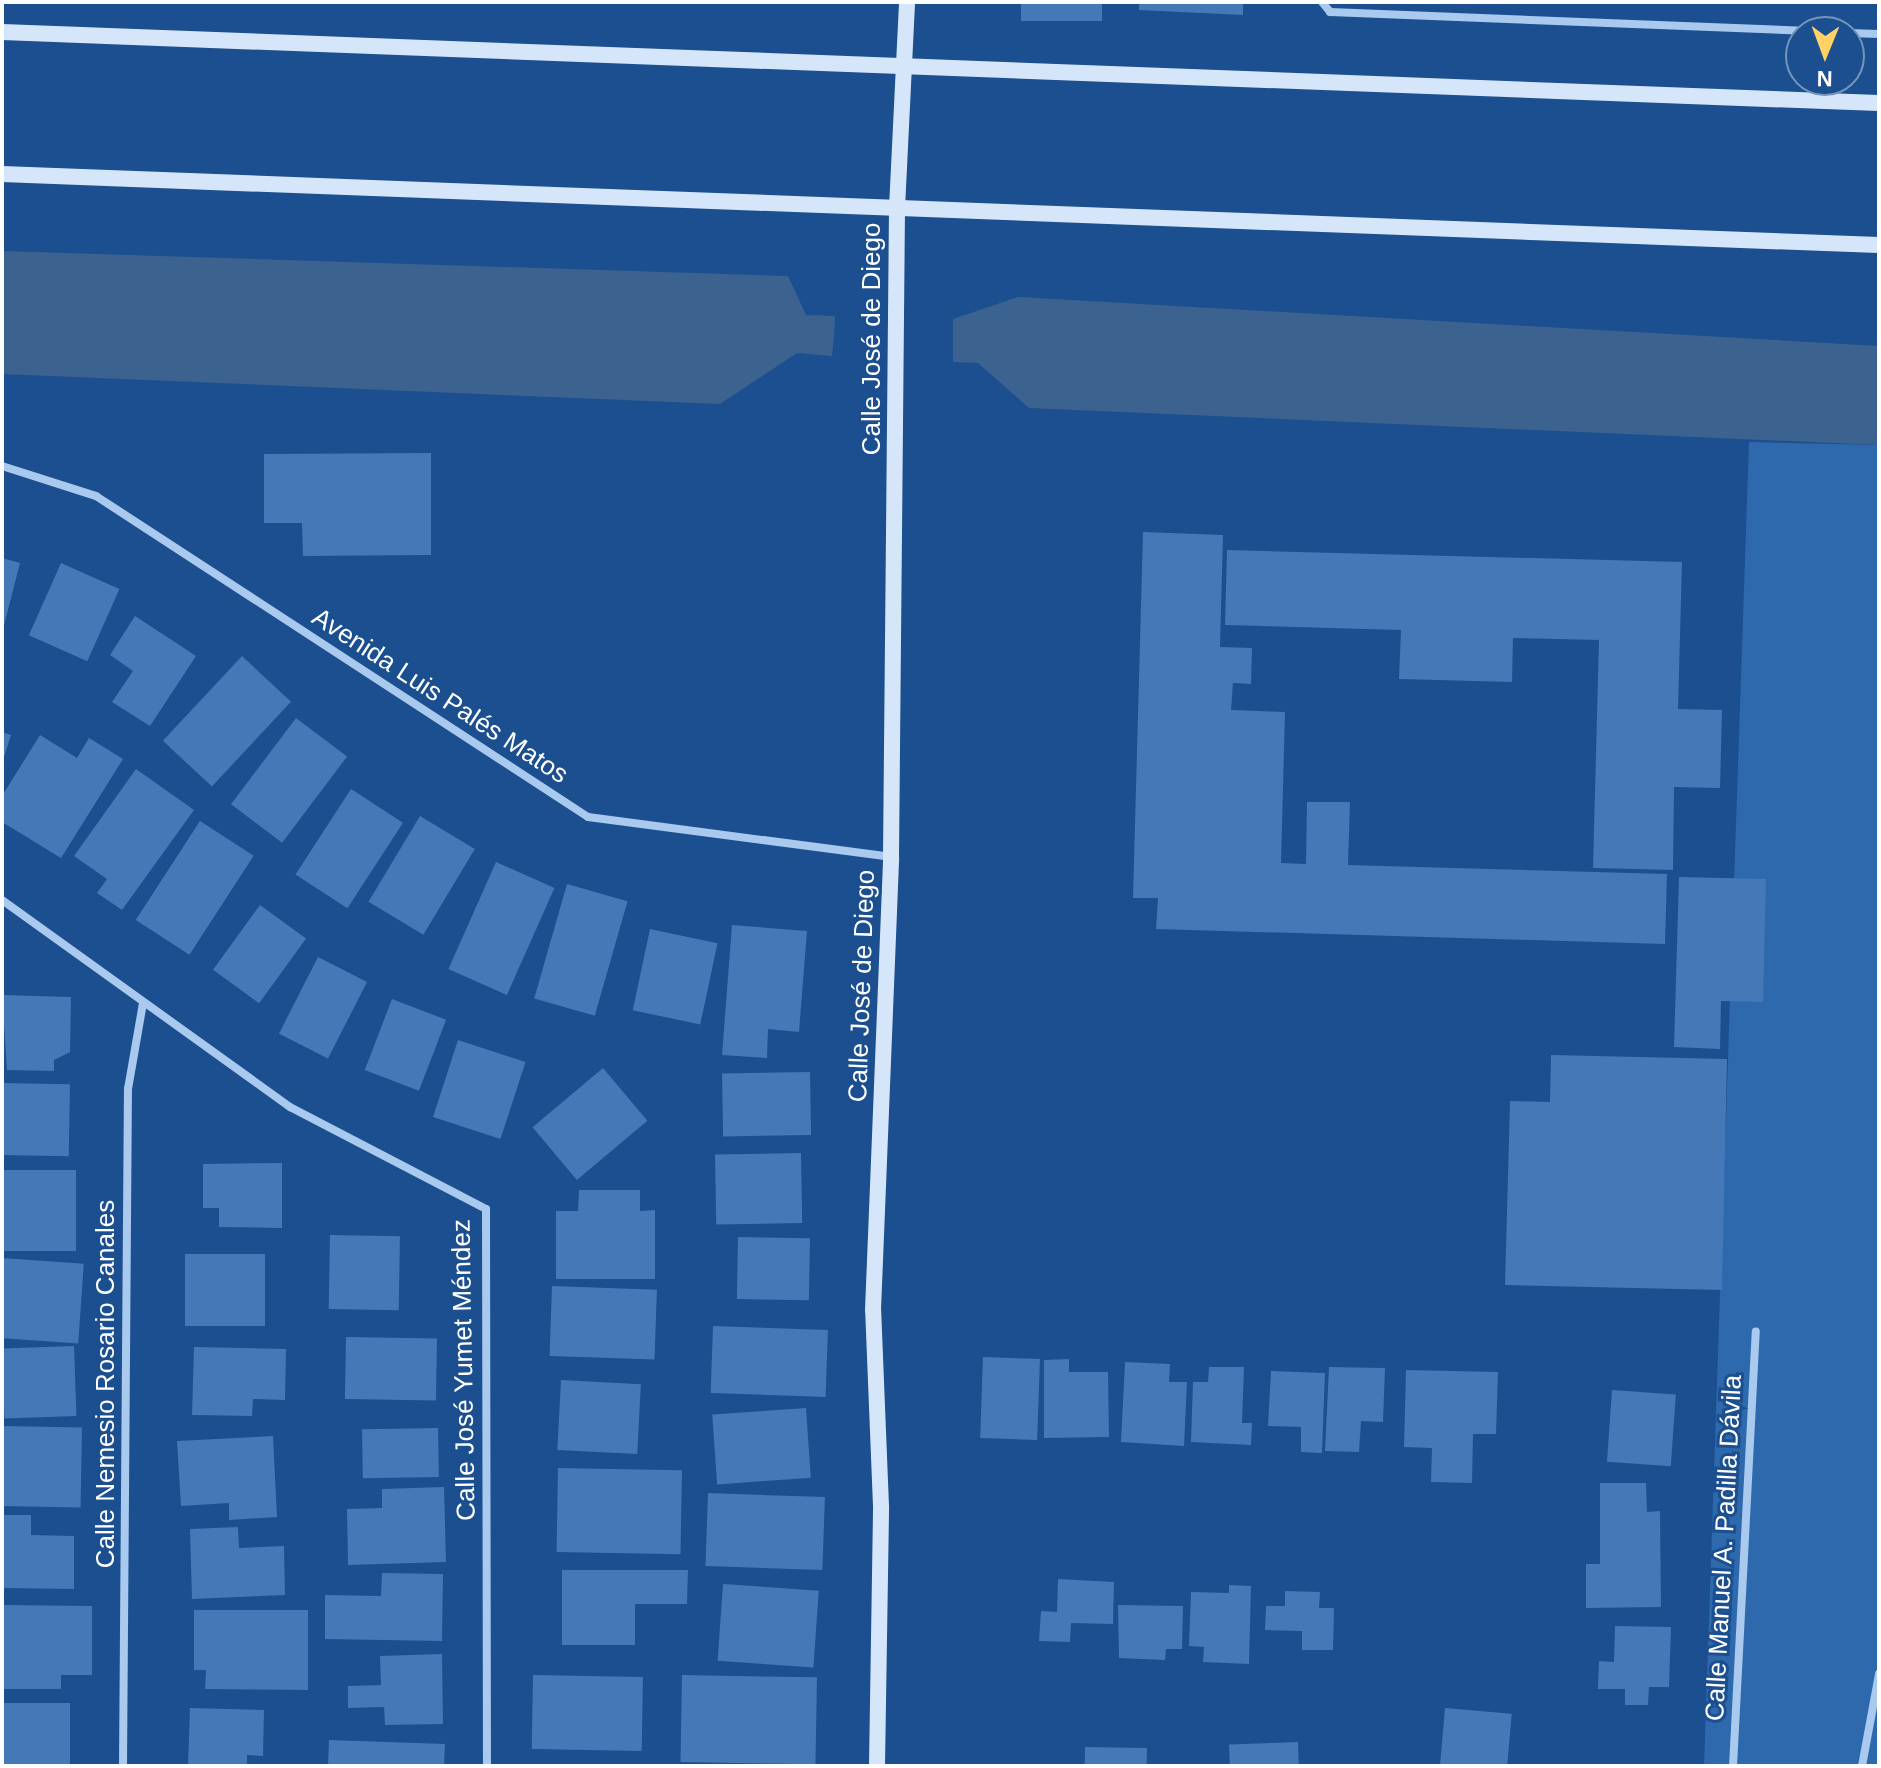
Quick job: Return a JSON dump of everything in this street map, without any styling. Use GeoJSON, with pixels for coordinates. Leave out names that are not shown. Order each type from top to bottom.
{"type":"FeatureCollection","features":[{"type":"Feature","properties":{"kind":"street","name":"Calle José de Diego"},"geometry":{"type":"LineString","coordinates":[[877,1766],[881,1506],[873,1310],[891,857],[897,208],[907,2]]}},
{"type":"Feature","properties":{"kind":"street"},"geometry":{"type":"LineString","coordinates":[[1322,2],[1330,12],[1785,30]]}},
{"type":"Feature","properties":{"kind":"street"},"geometry":{"type":"LineString","coordinates":[[2,32],[1879,103]]}},
{"type":"Feature","properties":{"kind":"street"},"geometry":{"type":"LineString","coordinates":[[2,174],[1879,245]]}},
{"type":"Feature","properties":{"kind":"street","name":"Avenida Luis Palés Matos"},"geometry":{"type":"LineString","coordinates":[[2,466],[96,496],[588,817],[891,857]]}},
{"type":"Feature","properties":{"kind":"street","name":"Calle José Yumet Méndez"},"geometry":{"type":"LineString","coordinates":[[2,900],[290,1107],[486,1209],[487,1766]]}},
{"type":"Feature","properties":{"kind":"street","name":"Calle Nemesio Rosario Canales"},"geometry":{"type":"LineString","coordinates":[[123,1766],[128,1089],[143,1003]]}},
{"type":"Feature","properties":{"kind":"street","name":"Calle Manuel A. Padilla Dávila"},"geometry":{"type":"LineString","coordinates":[[1733,1766],[1756,1332]]}},
{"type":"Feature","properties":{"kind":"street"},"geometry":{"type":"LineString","coordinates":[[1862,1766],[1879,1674]]}},
{"type":"Feature","properties":{"kind":"shaded area"},"geometry":{"type":"Polygon","coordinates":[[[2,251],[788,276],[806,315],[835,316],[832,356],[797,353],[720,404],[2,374],[2,251]]]}},
{"type":"Feature","properties":{"kind":"shaded area"},"geometry":{"type":"Polygon","coordinates":[[[1018,297],[1879,346],[1879,445],[1029,408],[978,363],[953,362],[953,319],[1018,297]]]}},
{"type":"Feature","properties":{"kind":"shaded area"},"geometry":{"type":"Polygon","coordinates":[[[1749,442],[1879,445],[1879,1766],[1704,1766],[1749,442]]]}},
{"type":"Feature","properties":{"kind":"building"},"geometry":{"type":"Polygon","coordinates":[[[1021,2],[1102,2],[1102,21],[1021,21],[1021,2]]]}},
{"type":"Feature","properties":{"kind":"building"},"geometry":{"type":"Polygon","coordinates":[[[1139,2],[1243,2],[1243,15],[1139,10],[1139,2]]]}},
{"type":"Feature","properties":{"kind":"building"},"geometry":{"type":"Polygon","coordinates":[[[431,453],[431,555],[303,556],[302,523],[264,523],[264,454],[431,453]]]}},
{"type":"Feature","properties":{"kind":"building"},"geometry":{"type":"Polygon","coordinates":[[[1143,532],[1223,535],[1220,647],[1252,648],[1251,684],[1233,683],[1231,710],[1285,712],[1281,863],[1306,864],[1307,802],[1350,802],[1348,865],[1667,874],[1665,944],[1156,929],[1158,898],[1133,898],[1143,532]]]}},
{"type":"Feature","properties":{"kind":"building"},"geometry":{"type":"Polygon","coordinates":[[[1227,550],[1682,562],[1678,709],[1722,710],[1720,788],[1674,787],[1673,870],[1593,868],[1599,640],[1513,638],[1512,682],[1399,679],[1401,630],[1225,625],[1227,550]]]}},
{"type":"Feature","properties":{"kind":"building"},"geometry":{"type":"Polygon","coordinates":[[[2,558],[20,563],[3,629],[2,629],[2,558]]]}},
{"type":"Feature","properties":{"kind":"building"},"geometry":{"type":"Polygon","coordinates":[[[61,563],[119,589],[87,661],[29,635],[61,563]]]}},
{"type":"Feature","properties":{"kind":"building"},"geometry":{"type":"Polygon","coordinates":[[[135,616],[196,656],[150,726],[112,702],[133,671],[110,655],[135,616]]]}},
{"type":"Feature","properties":{"kind":"building"},"geometry":{"type":"Polygon","coordinates":[[[242,656],[291,702],[212,787],[163,741],[242,656]]]}},
{"type":"Feature","properties":{"kind":"building"},"geometry":{"type":"Polygon","coordinates":[[[296,718],[347,757],[282,843],[231,804],[296,718]]]}},
{"type":"Feature","properties":{"kind":"building"},"geometry":{"type":"Polygon","coordinates":[[[2,732],[11,735],[3,760],[2,760],[2,732]]]}},
{"type":"Feature","properties":{"kind":"building"},"geometry":{"type":"Polygon","coordinates":[[[40,735],[77,758],[89,738],[123,759],[61,858],[2,822],[2,796],[40,735]]]}},
{"type":"Feature","properties":{"kind":"building"},"geometry":{"type":"Polygon","coordinates":[[[136,769],[194,810],[122,910],[97,893],[107,879],[74,856],[136,769]]]}},
{"type":"Feature","properties":{"kind":"building"},"geometry":{"type":"Polygon","coordinates":[[[351,789],[403,823],[347,908],[295,875],[351,789]]]}},
{"type":"Feature","properties":{"kind":"building"},"geometry":{"type":"Polygon","coordinates":[[[420,816],[475,849],[423,935],[368,902],[420,816]]]}},
{"type":"Feature","properties":{"kind":"building"},"geometry":{"type":"Polygon","coordinates":[[[200,821],[254,856],[189,955],[136,920],[200,821]]]}},
{"type":"Feature","properties":{"kind":"building"},"geometry":{"type":"Polygon","coordinates":[[[496,862],[554,888],[507,995],[448,969],[496,862]]]}},
{"type":"Feature","properties":{"kind":"building"},"geometry":{"type":"Polygon","coordinates":[[[1679,877],[1766,879],[1763,1002],[1721,1001],[1720,1049],[1674,1047],[1679,877]]]}},
{"type":"Feature","properties":{"kind":"building"},"geometry":{"type":"Polygon","coordinates":[[[567,884],[628,901],[595,1016],[534,998],[567,884]]]}},
{"type":"Feature","properties":{"kind":"building"},"geometry":{"type":"Polygon","coordinates":[[[260,905],[306,939],[259,1003],[213,970],[260,905]]]}},
{"type":"Feature","properties":{"kind":"building"},"geometry":{"type":"Polygon","coordinates":[[[732,925],[807,931],[799,1032],[768,1029],[767,1058],[722,1055],[732,925]]]}},
{"type":"Feature","properties":{"kind":"building"},"geometry":{"type":"Polygon","coordinates":[[[650,929],[717,943],[700,1025],[633,1010],[650,929]]]}},
{"type":"Feature","properties":{"kind":"building"},"geometry":{"type":"Polygon","coordinates":[[[318,957],[367,982],[328,1059],[279,1034],[318,957]]]}},
{"type":"Feature","properties":{"kind":"building"},"geometry":{"type":"Polygon","coordinates":[[[2,995],[71,997],[70,1052],[54,1060],[54,1071],[7,1070],[2,995]]]}},
{"type":"Feature","properties":{"kind":"building"},"geometry":{"type":"Polygon","coordinates":[[[392,999],[446,1020],[419,1091],[365,1070],[392,999]]]}},
{"type":"Feature","properties":{"kind":"building"},"geometry":{"type":"Polygon","coordinates":[[[458,1040],[526,1062],[500,1139],[433,1117],[458,1040]]]}},
{"type":"Feature","properties":{"kind":"building"},"geometry":{"type":"Polygon","coordinates":[[[1551,1055],[1727,1059],[1722,1290],[1505,1285],[1510,1101],[1550,1102],[1551,1055]]]}},
{"type":"Feature","properties":{"kind":"building"},"geometry":{"type":"Polygon","coordinates":[[[603,1068],[647,1121],[577,1180],[533,1127],[603,1068]]]}},
{"type":"Feature","properties":{"kind":"building"},"geometry":{"type":"Polygon","coordinates":[[[810,1072],[811,1135],[723,1137],[722,1074],[810,1072]]]}},
{"type":"Feature","properties":{"kind":"building"},"geometry":{"type":"Polygon","coordinates":[[[2,1083],[70,1084],[69,1156],[2,1155],[2,1083]]]}},
{"type":"Feature","properties":{"kind":"building"},"geometry":{"type":"Polygon","coordinates":[[[801,1153],[802,1223],[716,1224],[715,1155],[801,1153]]]}},
{"type":"Feature","properties":{"kind":"building"},"geometry":{"type":"Polygon","coordinates":[[[282,1163],[282,1228],[219,1227],[219,1208],[203,1208],[203,1164],[282,1163]]]}},
{"type":"Feature","properties":{"kind":"building"},"geometry":{"type":"Polygon","coordinates":[[[2,1170],[76,1170],[76,1251],[2,1251],[2,1170]]]}},
{"type":"Feature","properties":{"kind":"building"},"geometry":{"type":"Polygon","coordinates":[[[579,1190],[640,1190],[640,1211],[655,1210],[655,1279],[556,1279],[556,1211],[578,1211],[579,1190]]]}},
{"type":"Feature","properties":{"kind":"building"},"geometry":{"type":"Polygon","coordinates":[[[330,1235],[400,1236],[399,1310],[329,1309],[330,1235]]]}},
{"type":"Feature","properties":{"kind":"building"},"geometry":{"type":"Polygon","coordinates":[[[738,1237],[810,1238],[809,1300],[737,1299],[738,1237]]]}},
{"type":"Feature","properties":{"kind":"building"},"geometry":{"type":"Polygon","coordinates":[[[185,1254],[265,1254],[265,1326],[185,1326],[185,1254]]]}},
{"type":"Feature","properties":{"kind":"building"},"geometry":{"type":"Polygon","coordinates":[[[2,1258],[84,1264],[78,1344],[2,1338],[2,1258]]]}},
{"type":"Feature","properties":{"kind":"building"},"geometry":{"type":"Polygon","coordinates":[[[552,1286],[657,1290],[654,1360],[550,1356],[552,1286]]]}},
{"type":"Feature","properties":{"kind":"building"},"geometry":{"type":"Polygon","coordinates":[[[713,1326],[828,1330],[826,1397],[711,1393],[713,1326]]]}},
{"type":"Feature","properties":{"kind":"building"},"geometry":{"type":"Polygon","coordinates":[[[346,1337],[437,1339],[436,1401],[345,1399],[346,1337]]]}},
{"type":"Feature","properties":{"kind":"building"},"geometry":{"type":"Polygon","coordinates":[[[74,1346],[76,1416],[4,1418],[2,1349],[74,1346]]]}},
{"type":"Feature","properties":{"kind":"building"},"geometry":{"type":"Polygon","coordinates":[[[194,1347],[286,1349],[285,1400],[253,1399],[252,1416],[192,1415],[194,1347]]]}},
{"type":"Feature","properties":{"kind":"building"},"geometry":{"type":"Polygon","coordinates":[[[983,1357],[1040,1359],[1037,1440],[980,1438],[983,1357]]]}},
{"type":"Feature","properties":{"kind":"building"},"geometry":{"type":"Polygon","coordinates":[[[1069,1359],[1069,1372],[1108,1372],[1109,1437],[1044,1438],[1044,1360],[1069,1359]]]}},
{"type":"Feature","properties":{"kind":"building"},"geometry":{"type":"Polygon","coordinates":[[[1125,1362],[1170,1364],[1169,1382],[1187,1382],[1184,1446],[1121,1442],[1125,1362]]]}},
{"type":"Feature","properties":{"kind":"building"},"geometry":{"type":"Polygon","coordinates":[[[1209,1367],[1244,1367],[1242,1423],[1252,1423],[1251,1445],[1191,1442],[1193,1382],[1208,1382],[1209,1367]]]}},
{"type":"Feature","properties":{"kind":"building"},"geometry":{"type":"Polygon","coordinates":[[[1329,1367],[1385,1368],[1383,1422],[1361,1421],[1359,1452],[1325,1451],[1329,1367]]]}},
{"type":"Feature","properties":{"kind":"building"},"geometry":{"type":"Polygon","coordinates":[[[1406,1370],[1498,1372],[1496,1434],[1473,1434],[1472,1483],[1431,1482],[1432,1448],[1404,1447],[1406,1370]]]}},
{"type":"Feature","properties":{"kind":"building"},"geometry":{"type":"Polygon","coordinates":[[[1271,1371],[1325,1373],[1322,1453],[1301,1452],[1301,1427],[1268,1426],[1271,1371]]]}},
{"type":"Feature","properties":{"kind":"building"},"geometry":{"type":"Polygon","coordinates":[[[561,1380],[641,1384],[637,1454],[557,1450],[561,1380]]]}},
{"type":"Feature","properties":{"kind":"building"},"geometry":{"type":"Polygon","coordinates":[[[1612,1390],[1676,1394],[1671,1466],[1607,1462],[1612,1390]]]}},
{"type":"Feature","properties":{"kind":"building"},"geometry":{"type":"Polygon","coordinates":[[[806,1408],[811,1478],[717,1484],[712,1415],[806,1408]]]}},
{"type":"Feature","properties":{"kind":"building"},"geometry":{"type":"Polygon","coordinates":[[[2,1426],[82,1427],[81,1507],[2,1506],[2,1426]]]}},
{"type":"Feature","properties":{"kind":"building"},"geometry":{"type":"Polygon","coordinates":[[[438,1428],[439,1477],[363,1478],[362,1429],[438,1428]]]}},
{"type":"Feature","properties":{"kind":"building"},"geometry":{"type":"Polygon","coordinates":[[[273,1436],[277,1517],[229,1520],[229,1503],[181,1506],[177,1441],[273,1436]]]}},
{"type":"Feature","properties":{"kind":"building"},"geometry":{"type":"Polygon","coordinates":[[[558,1468],[682,1470],[681,1554],[557,1552],[558,1468]]]}},
{"type":"Feature","properties":{"kind":"building"},"geometry":{"type":"Polygon","coordinates":[[[1600,1483],[1646,1483],[1647,1512],[1660,1511],[1661,1607],[1586,1608],[1586,1564],[1600,1564],[1600,1483]]]}},
{"type":"Feature","properties":{"kind":"building"},"geometry":{"type":"Polygon","coordinates":[[[444,1487],[446,1562],[348,1565],[347,1509],[382,1508],[382,1489],[444,1487]]]}},
{"type":"Feature","properties":{"kind":"building"},"geometry":{"type":"Polygon","coordinates":[[[708,1493],[825,1497],[822,1570],[705,1566],[708,1493]]]}},
{"type":"Feature","properties":{"kind":"building"},"geometry":{"type":"Polygon","coordinates":[[[2,1515],[31,1515],[31,1535],[74,1536],[74,1589],[2,1588],[2,1515]]]}},
{"type":"Feature","properties":{"kind":"building"},"geometry":{"type":"Polygon","coordinates":[[[238,1527],[239,1548],[284,1546],[285,1595],[192,1599],[190,1529],[238,1527]]]}},
{"type":"Feature","properties":{"kind":"building"},"geometry":{"type":"Polygon","coordinates":[[[562,1570],[688,1570],[687,1604],[635,1604],[635,1645],[562,1645],[562,1570]]]}},
{"type":"Feature","properties":{"kind":"building"},"geometry":{"type":"Polygon","coordinates":[[[382,1573],[443,1574],[442,1641],[325,1639],[325,1595],[381,1596],[382,1573]]]}},
{"type":"Feature","properties":{"kind":"building"},"geometry":{"type":"Polygon","coordinates":[[[1058,1579],[1114,1582],[1113,1624],[1071,1623],[1070,1642],[1039,1641],[1041,1611],[1057,1612],[1058,1579]]]}},
{"type":"Feature","properties":{"kind":"building"},"geometry":{"type":"Polygon","coordinates":[[[723,1584],[819,1591],[813,1668],[718,1661],[723,1584]]]}},
{"type":"Feature","properties":{"kind":"building"},"geometry":{"type":"Polygon","coordinates":[[[1229,1585],[1251,1586],[1249,1664],[1203,1662],[1204,1647],[1189,1646],[1191,1592],[1229,1593],[1229,1585]]]}},
{"type":"Feature","properties":{"kind":"building"},"geometry":{"type":"Polygon","coordinates":[[[1285,1591],[1320,1592],[1319,1608],[1334,1608],[1333,1650],[1302,1650],[1302,1631],[1265,1630],[1266,1606],[1285,1606],[1285,1591]]]}},
{"type":"Feature","properties":{"kind":"building"},"geometry":{"type":"Polygon","coordinates":[[[2,1605],[92,1606],[92,1675],[61,1675],[61,1689],[2,1689],[2,1605]]]}},
{"type":"Feature","properties":{"kind":"building"},"geometry":{"type":"Polygon","coordinates":[[[1118,1605],[1183,1606],[1182,1649],[1166,1649],[1165,1660],[1119,1658],[1118,1605]]]}},
{"type":"Feature","properties":{"kind":"building"},"geometry":{"type":"Polygon","coordinates":[[[194,1610],[308,1610],[308,1690],[205,1689],[206,1670],[194,1670],[194,1610]]]}},
{"type":"Feature","properties":{"kind":"building"},"geometry":{"type":"Polygon","coordinates":[[[1615,1626],[1671,1627],[1669,1687],[1649,1687],[1648,1705],[1625,1705],[1625,1689],[1598,1689],[1599,1661],[1614,1662],[1615,1626]]]}},
{"type":"Feature","properties":{"kind":"building"},"geometry":{"type":"Polygon","coordinates":[[[442,1654],[443,1724],[385,1725],[384,1707],[348,1708],[348,1686],[381,1685],[380,1656],[442,1654]]]}},
{"type":"Feature","properties":{"kind":"building"},"geometry":{"type":"Polygon","coordinates":[[[533,1675],[643,1677],[642,1751],[532,1749],[533,1675]]]}},
{"type":"Feature","properties":{"kind":"building"},"geometry":{"type":"Polygon","coordinates":[[[682,1675],[817,1677],[815,1764],[680,1762],[682,1675]]]}},
{"type":"Feature","properties":{"kind":"building"},"geometry":{"type":"Polygon","coordinates":[[[2,1703],[70,1703],[70,1764],[2,1764],[2,1703]]]}},
{"type":"Feature","properties":{"kind":"building"},"geometry":{"type":"Polygon","coordinates":[[[190,1708],[264,1710],[263,1756],[247,1755],[247,1766],[188,1766],[190,1708]]]}},
{"type":"Feature","properties":{"kind":"building"},"geometry":{"type":"Polygon","coordinates":[[[1445,1708],[1512,1714],[1507,1766],[1440,1766],[1445,1708]]]}},
{"type":"Feature","properties":{"kind":"building"},"geometry":{"type":"Polygon","coordinates":[[[329,1740],[445,1744],[444,1766],[328,1766],[329,1740]]]}},
{"type":"Feature","properties":{"kind":"building"},"geometry":{"type":"Polygon","coordinates":[[[1298,1742],[1299,1766],[1230,1766],[1229,1744],[1298,1742]]]}},
{"type":"Feature","properties":{"kind":"building"},"geometry":{"type":"Polygon","coordinates":[[[1085,1747],[1147,1748],[1147,1766],[1085,1766],[1085,1747]]]}}]}
